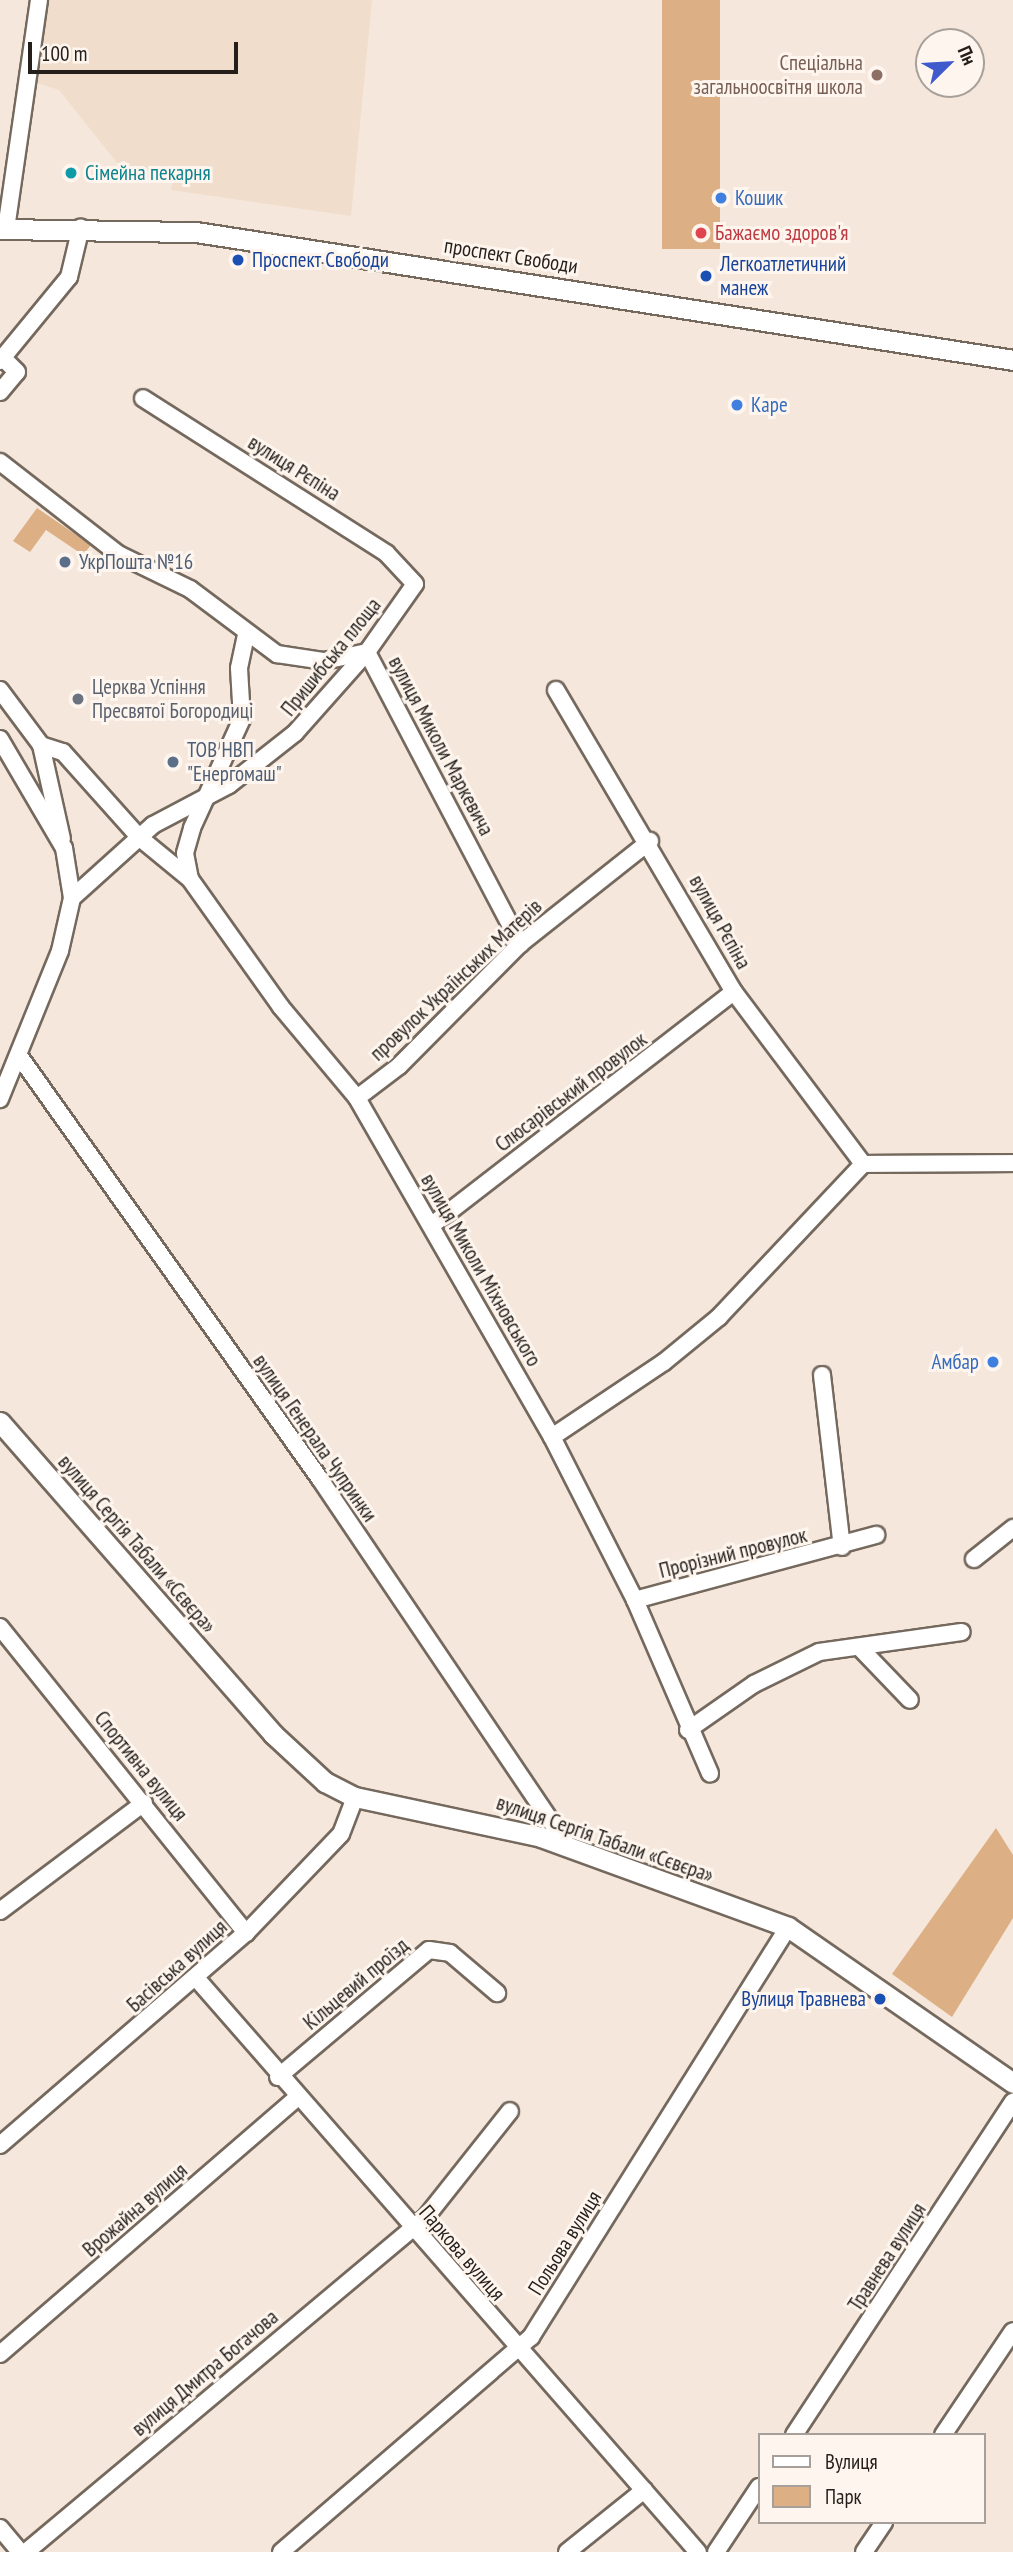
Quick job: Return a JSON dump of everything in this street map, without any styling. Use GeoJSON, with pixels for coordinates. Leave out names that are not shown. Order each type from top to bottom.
{"type":"FeatureCollection","features":[{"type":"Feature","properties":{"kind":"main road","name":"проспект Свободи"},"geometry":{"type":"LineString","coordinates":[[3,229],[81,227],[196,232],[1013,360]]}},
{"type":"Feature","properties":{"kind":"main road","name":"вулиця Сергія Табали «Сєвєра»"},"geometry":{"type":"LineString","coordinates":[[0,1422],[294,1756],[355,1797],[499,1825],[569,1847],[788,1927],[1013,2083]]}},
{"type":"Feature","properties":{"kind":"street"},"geometry":{"type":"LineString","coordinates":[[3,229],[39,0]]}},
{"type":"Feature","properties":{"kind":"street"},"geometry":{"type":"LineString","coordinates":[[0,392],[17,372],[1,359],[69,277],[81,227]]}},
{"type":"Feature","properties":{"kind":"street","name":"вулиця Рєпіна"},"geometry":{"type":"LineString","coordinates":[[143,398],[386,553],[415,584]]}},
{"type":"Feature","properties":{"kind":"street","name":"вулиця Миколи Маркевича"},"geometry":{"type":"LineString","coordinates":[[0,462],[118,554],[190,589],[246,636],[303,660],[367,652],[520,944]]}},
{"type":"Feature","properties":{"kind":"street","name":"Пришибська площа"},"geometry":{"type":"LineString","coordinates":[[72,898],[140,838],[206,798],[295,733],[367,652],[415,584]]}},
{"type":"Feature","properties":{"kind":"street"},"geometry":{"type":"LineString","coordinates":[[190,879],[185,853],[206,798],[242,719],[239,668],[246,636]]}},
{"type":"Feature","properties":{"kind":"street"},"geometry":{"type":"LineString","coordinates":[[0,690],[41,746],[64,848],[72,898],[60,951],[20,1057],[0,1099]]}},
{"type":"Feature","properties":{"kind":"street","name":"вулиця Рєпіна"},"geometry":{"type":"LineString","coordinates":[[556,690],[650,841],[734,992],[863,1164]]}},
{"type":"Feature","properties":{"kind":"street"},"geometry":{"type":"LineString","coordinates":[[0,739],[5,767],[64,848]]}},
{"type":"Feature","properties":{"kind":"street","name":"вулиця Миколи Міхновського"},"geometry":{"type":"LineString","coordinates":[[41,746],[62,752],[140,838],[190,879],[281,1007],[356,1098],[432,1225],[552,1437],[635,1600],[688,1730],[710,1773]]}},
{"type":"Feature","properties":{"kind":"street","name":"провулок Українських Матерів"},"geometry":{"type":"LineString","coordinates":[[356,1098],[399,1066],[520,944],[650,841]]}},
{"type":"Feature","properties":{"kind":"street","name":"Слюсарівський провулок"},"geometry":{"type":"LineString","coordinates":[[432,1225],[734,992]]}},
{"type":"Feature","properties":{"kind":"street","name":"вулиця Генерала Чупринки"},"geometry":{"type":"LineString","coordinates":[[20,1057],[344,1514],[569,1847]]}},
{"type":"Feature","properties":{"kind":"street"},"geometry":{"type":"LineString","coordinates":[[552,1437],[664,1363],[719,1317],[863,1164],[1013,1163]]}},
{"type":"Feature","properties":{"kind":"street"},"geometry":{"type":"LineString","coordinates":[[822,1375],[842,1547]]}},
{"type":"Feature","properties":{"kind":"street"},"geometry":{"type":"LineString","coordinates":[[974,1559],[1013,1528]]}},
{"type":"Feature","properties":{"kind":"street","name":"Прорізний провулок"},"geometry":{"type":"LineString","coordinates":[[635,1600],[842,1547],[876,1535]]}},
{"type":"Feature","properties":{"kind":"street","name":"Спортивна вулиця"},"geometry":{"type":"LineString","coordinates":[[0,1627],[246,1933]]}},
{"type":"Feature","properties":{"kind":"street"},"geometry":{"type":"LineString","coordinates":[[688,1730],[801,1660],[819,1652],[862,1650],[962,1632]]}},
{"type":"Feature","properties":{"kind":"street"},"geometry":{"type":"LineString","coordinates":[[862,1650],[909,1700]]}},
{"type":"Feature","properties":{"kind":"street","name":"Басівська вулиця"},"geometry":{"type":"LineString","coordinates":[[0,2145],[197,1979],[246,1933],[341,1834],[355,1797]]}},
{"type":"Feature","properties":{"kind":"street"},"geometry":{"type":"LineString","coordinates":[[0,1911],[144,1803]]}},
{"type":"Feature","properties":{"kind":"street","name":"Польова вулиця"},"geometry":{"type":"LineString","coordinates":[[281,2552],[519,2352],[788,1927]]}},
{"type":"Feature","properties":{"kind":"street","name":"Кільцевий проїзд"},"geometry":{"type":"LineString","coordinates":[[278,2077],[429,1950],[450,1953],[497,1993]]}},
{"type":"Feature","properties":{"kind":"street","name":"Паркова вулиця"},"geometry":{"type":"LineString","coordinates":[[197,1979],[278,2077],[698,2552]]}},
{"type":"Feature","properties":{"kind":"street","name":"Врожайна вулиця"},"geometry":{"type":"LineString","coordinates":[[0,2354],[297,2098]]}},
{"type":"Feature","properties":{"kind":"street","name":"Травнева вулиця"},"geometry":{"type":"LineString","coordinates":[[795,2433],[1013,2102]]}},
{"type":"Feature","properties":{"kind":"street"},"geometry":{"type":"LineString","coordinates":[[412,2227],[510,2112]]}},
{"type":"Feature","properties":{"kind":"street","name":"вулиця Дмитра Богачова"},"geometry":{"type":"LineString","coordinates":[[26,2552],[412,2227]]}},
{"type":"Feature","properties":{"kind":"street"},"geometry":{"type":"LineString","coordinates":[[944,2433],[1013,2331]]}},
{"type":"Feature","properties":{"kind":"street"},"geometry":{"type":"LineString","coordinates":[[716,2552],[758,2489]]}},
{"type":"Feature","properties":{"kind":"street"},"geometry":{"type":"LineString","coordinates":[[567,2552],[644,2490]]}},
{"type":"Feature","properties":{"kind":"street"},"geometry":{"type":"LineString","coordinates":[[864,2552],[883,2524]]}},
{"type":"Feature","properties":{"kind":"street"},"geometry":{"type":"LineString","coordinates":[[0,2528],[20,2552]]}},
{"type":"Feature","properties":{"kind":"shaded area"},"geometry":{"type":"Polygon","coordinates":[[[48,0],[372,0],[351,216],[171,190],[173,176],[122,169],[59,90],[34,82],[48,0]]]}},
{"type":"Feature","properties":{"kind":"green space"},"geometry":{"type":"Polygon","coordinates":[[[662,0],[720,0],[720,249],[662,249],[662,0]]]}},
{"type":"Feature","properties":{"kind":"green space"},"geometry":{"type":"Polygon","coordinates":[[[37,508],[91,545],[83,555],[46,530],[30,552],[13,541],[37,508]]]}},
{"type":"Feature","properties":{"kind":"green space"},"geometry":{"type":"Polygon","coordinates":[[[996,1828],[1013,1855],[1013,1918],[952,2017],[892,1974],[996,1828]]]}},
{"type":"Feature","properties":{"kind":"place","name":"Спеціальна загальноосвітня школа"},"geometry":{"type":"Point","coordinates":[877,75]}},
{"type":"Feature","properties":{"kind":"place","name":"Сімейна пекарня"},"geometry":{"type":"Point","coordinates":[71,173]}},
{"type":"Feature","properties":{"kind":"place","name":"Кошик"},"geometry":{"type":"Point","coordinates":[721,198]}},
{"type":"Feature","properties":{"kind":"place","name":"Бажаємо здоров'я"},"geometry":{"type":"Point","coordinates":[701,233]}},
{"type":"Feature","properties":{"kind":"place","name":"Проспект Свободи"},"geometry":{"type":"Point","coordinates":[238,260]}},
{"type":"Feature","properties":{"kind":"place","name":"Легкоатлетичний манеж"},"geometry":{"type":"Point","coordinates":[706,276]}},
{"type":"Feature","properties":{"kind":"place","name":"Каре"},"geometry":{"type":"Point","coordinates":[737,405]}},
{"type":"Feature","properties":{"kind":"place","name":"УкрПошта №16"},"geometry":{"type":"Point","coordinates":[65,562]}},
{"type":"Feature","properties":{"kind":"place","name":"Церква Успіння Пресвятої Богородиці"},"geometry":{"type":"Point","coordinates":[78,699]}},
{"type":"Feature","properties":{"kind":"place","name":"ТОВ НВП \"Енергомаш\""},"geometry":{"type":"Point","coordinates":[173,762]}},
{"type":"Feature","properties":{"kind":"place","name":"Амбар"},"geometry":{"type":"Point","coordinates":[993,1362]}},
{"type":"Feature","properties":{"kind":"place","name":"Вулиця Травнева"},"geometry":{"type":"Point","coordinates":[880,1999]}}]}
